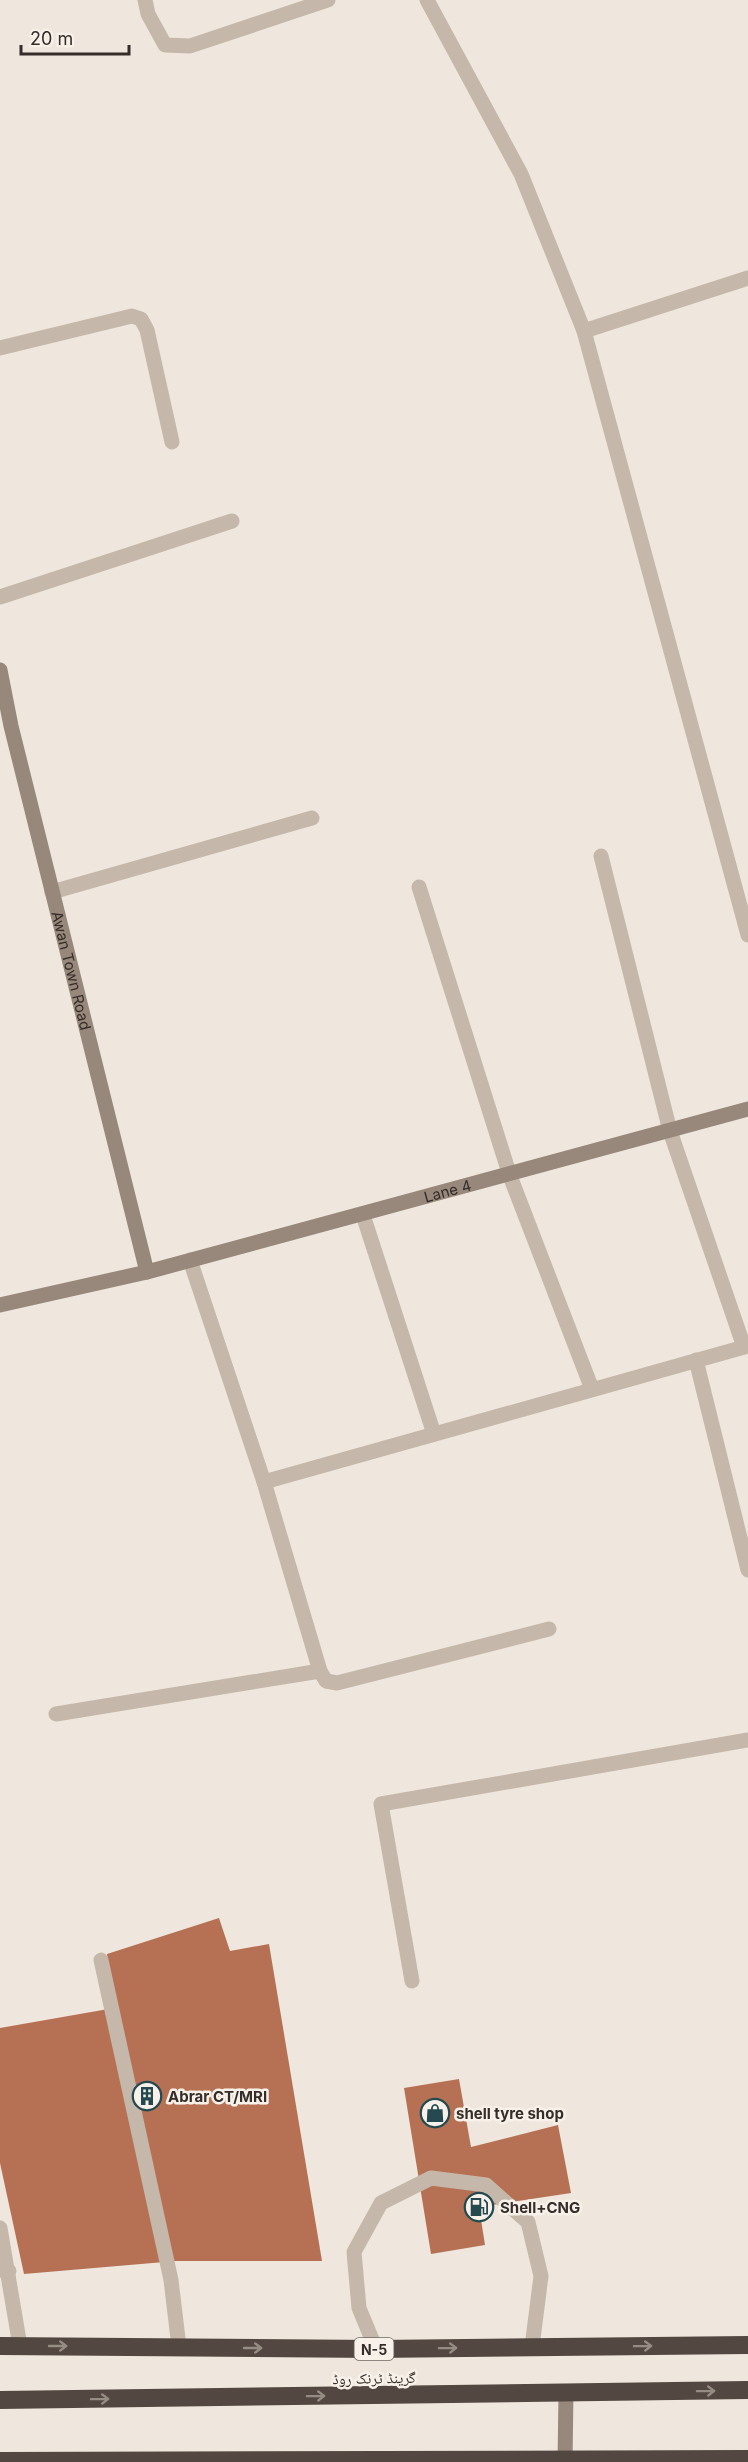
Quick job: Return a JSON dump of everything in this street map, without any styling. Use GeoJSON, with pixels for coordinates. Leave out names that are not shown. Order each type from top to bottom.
{"type":"FeatureCollection","features":[{"type":"Feature","properties":{"kind":"highway","name":"گرینڈ ٹرنک روڈ"},"geometry":{"type":"LineString","coordinates":[[0,2346],[376,2349],[748,2345]]}},
{"type":"Feature","properties":{"kind":"highway","name":"گرینڈ ٹرنک روڈ"},"geometry":{"type":"LineString","coordinates":[[0,2400],[748,2390]]}},
{"type":"Feature","properties":{"kind":"highway"},"geometry":{"type":"LineString","coordinates":[[0,2462],[293,2459],[564,2461],[748,2459]]}},
{"type":"Feature","properties":{"kind":"street"},"geometry":{"type":"LineString","coordinates":[[145,0],[148,14],[165,45],[190,46],[328,0]]}},
{"type":"Feature","properties":{"kind":"street"},"geometry":{"type":"LineString","coordinates":[[427,0],[521,174],[584,331],[748,935]]}},
{"type":"Feature","properties":{"kind":"street"},"geometry":{"type":"LineString","coordinates":[[584,331],[748,278]]}},
{"type":"Feature","properties":{"kind":"street"},"geometry":{"type":"LineString","coordinates":[[0,348],[132,316],[141,319],[147,330],[172,442]]}},
{"type":"Feature","properties":{"kind":"street"},"geometry":{"type":"LineString","coordinates":[[0,597],[232,520]]}},
{"type":"Feature","properties":{"kind":"street","name":"Awan Town Road"},"geometry":{"type":"LineString","coordinates":[[0,670],[6,727],[52,892],[147,1272]]}},
{"type":"Feature","properties":{"kind":"street"},"geometry":{"type":"LineString","coordinates":[[52,892],[312,818]]}},
{"type":"Feature","properties":{"kind":"street"},"geometry":{"type":"LineString","coordinates":[[264,1482],[746,1346],[670,1131],[601,856]]}},
{"type":"Feature","properties":{"kind":"street"},"geometry":{"type":"LineString","coordinates":[[419,887],[510,1176],[592,1389]]}},
{"type":"Feature","properties":{"kind":"street","name":"Lane 4"},"geometry":{"type":"LineString","coordinates":[[0,1305],[147,1272],[510,1176],[748,1109]]}},
{"type":"Feature","properties":{"kind":"street"},"geometry":{"type":"LineString","coordinates":[[363,1215],[434,1434]]}},
{"type":"Feature","properties":{"kind":"street"},"geometry":{"type":"LineString","coordinates":[[190,1260],[264,1482],[320,1671],[326,1681],[338,1683],[549,1629]]}},
{"type":"Feature","properties":{"kind":"street"},"geometry":{"type":"LineString","coordinates":[[696,1360],[748,1570]]}},
{"type":"Feature","properties":{"kind":"street"},"geometry":{"type":"LineString","coordinates":[[56,1714],[320,1671]]}},
{"type":"Feature","properties":{"kind":"street"},"geometry":{"type":"LineString","coordinates":[[412,1981],[381,1804],[748,1740]]}},
{"type":"Feature","properties":{"kind":"street"},"geometry":{"type":"LineString","coordinates":[[101,1960],[171,2280],[179,2347]]}},
{"type":"Feature","properties":{"kind":"street"},"geometry":{"type":"LineString","coordinates":[[376,2349],[359,2308],[354,2252],[381,2203],[430,2178],[486,2185],[528,2222],[541,2276],[532,2347]]}},
{"type":"Feature","properties":{"kind":"street"},"geometry":{"type":"LineString","coordinates":[[0,2228],[5,2271],[20,2346]]}},
{"type":"Feature","properties":{"kind":"street"},"geometry":{"type":"LineString","coordinates":[[564,2461],[566,2393]]}},
{"type":"Feature","properties":{"kind":"building","name":"Abrar CT/MRI"},"geometry":{"type":"Polygon","coordinates":[[[219,1918],[230,1951],[269,1944],[322,2261],[176,2261],[24,2274],[0,2163],[0,2028],[114,2008],[107,1954],[219,1918]]]}},
{"type":"Feature","properties":{"kind":"building"},"geometry":{"type":"Polygon","coordinates":[[[459,2079],[471,2147],[558,2125],[571,2193],[479,2207],[485,2245],[431,2254],[404,2088],[459,2079]]]}},
{"type":"Feature","properties":{"kind":"place","name":"Abrar CT/MRI"},"geometry":{"type":"Point","coordinates":[147,2096]}},
{"type":"Feature","properties":{"kind":"place","name":"shell tyre shop"},"geometry":{"type":"Point","coordinates":[435,2113]}},
{"type":"Feature","properties":{"kind":"place","name":"Shell+CNG"},"geometry":{"type":"Point","coordinates":[479,2207]}}]}
